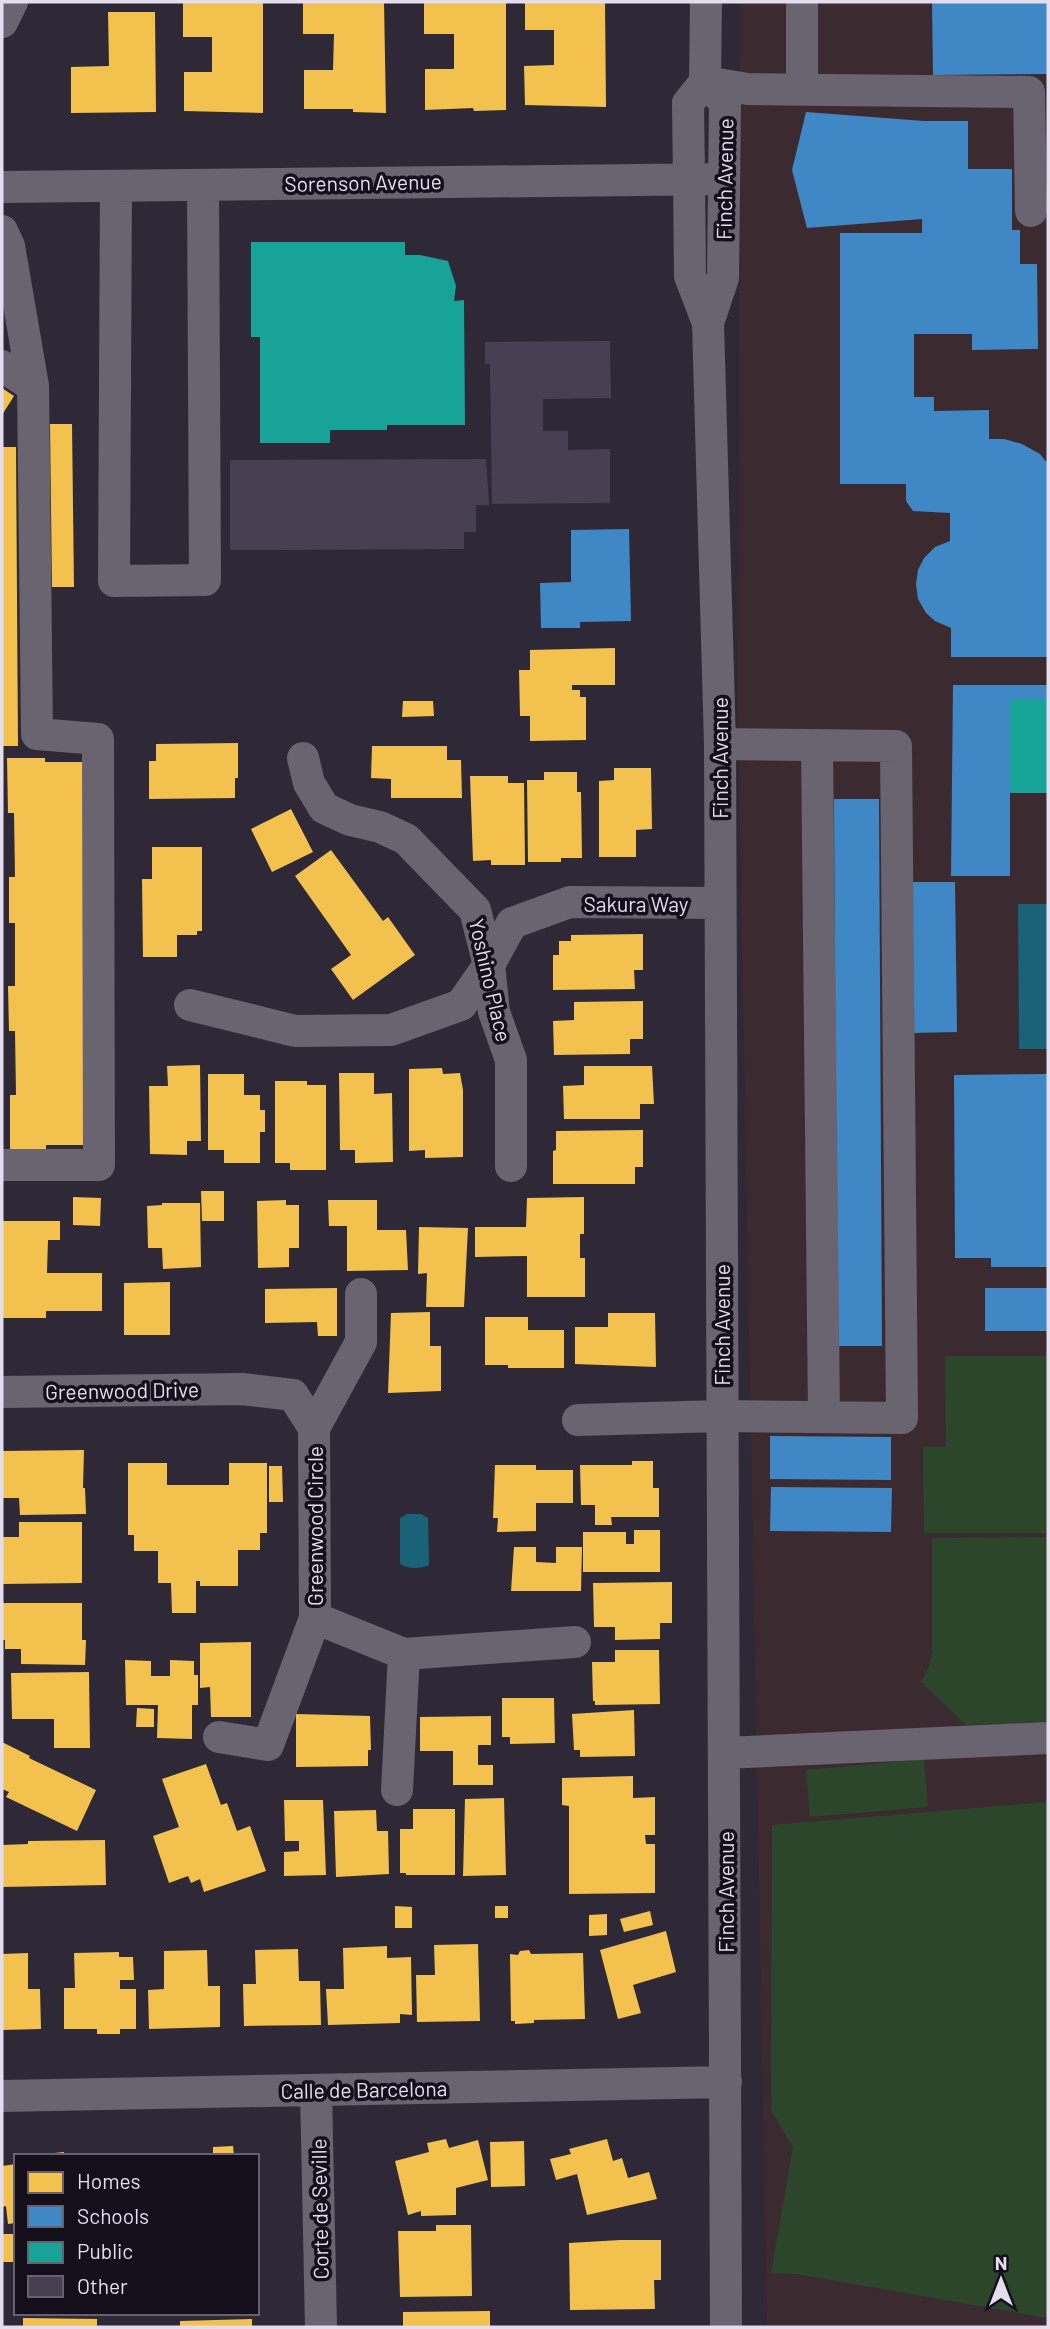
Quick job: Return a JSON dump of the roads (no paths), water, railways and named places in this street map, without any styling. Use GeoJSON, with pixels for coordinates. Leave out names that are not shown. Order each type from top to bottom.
{"type":"FeatureCollection","features":[{"type":"Feature","properties":{"kind":"street"},"geometry":{"type":"LineString","coordinates":[[2,22],[12,2]]}},
{"type":"Feature","properties":{"kind":"street","name":"Finch Avenue"},"geometry":{"type":"LineString","coordinates":[[706,2],[705,82],[688,103],[690,276],[709,323]]}},
{"type":"Feature","properties":{"kind":"street"},"geometry":{"type":"LineString","coordinates":[[802,2],[802,89]]}},
{"type":"Feature","properties":{"kind":"street"},"geometry":{"type":"LineString","coordinates":[[705,82],[748,89],[1029,92],[1031,211]]}},
{"type":"Feature","properties":{"kind":"street","name":"Finch Avenue"},"geometry":{"type":"LineString","coordinates":[[705,82],[725,102],[723,278],[709,323],[720,744],[726,2327]]}},
{"type":"Feature","properties":{"kind":"street","name":"Sorenson Avenue"},"geometry":{"type":"LineString","coordinates":[[2,187],[724,179]]}},
{"type":"Feature","properties":{"kind":"street"},"geometry":{"type":"LineString","coordinates":[[116,186],[114,581],[205,580],[204,184]]}},
{"type":"Feature","properties":{"kind":"street"},"geometry":{"type":"LineString","coordinates":[[2,231],[9,246],[33,386],[37,734],[98,739],[99,1165],[2,1165]]}},
{"type":"Feature","properties":{"kind":"street"},"geometry":{"type":"LineString","coordinates":[[2,366],[33,386]]}},
{"type":"Feature","properties":{"kind":"street"},"geometry":{"type":"LineString","coordinates":[[578,1420],[721,1416],[902,1418],[896,746],[720,744]]}},
{"type":"Feature","properties":{"kind":"street"},"geometry":{"type":"LineString","coordinates":[[817,745],[824,1417]]}},
{"type":"Feature","properties":{"kind":"street","name":"Yoshino Place"},"geometry":{"type":"LineString","coordinates":[[303,758],[309,783],[324,808],[349,820],[380,827],[406,839],[475,910],[489,965],[494,1012],[511,1060],[511,1166]]}},
{"type":"Feature","properties":{"kind":"street","name":"Sakura Way"},"geometry":{"type":"LineString","coordinates":[[190,1005],[295,1031],[391,1030],[461,1005],[489,965],[512,923],[570,902],[719,903]]}},
{"type":"Feature","properties":{"kind":"street"},"geometry":{"type":"LineString","coordinates":[[314,1428],[361,1342],[361,1294]]}},
{"type":"Feature","properties":{"kind":"street","name":"Greenwood Circle"},"geometry":{"type":"LineString","coordinates":[[242,1389],[293,1395],[314,1428],[315,1618],[404,1654]]}},
{"type":"Feature","properties":{"kind":"street","name":"Greenwood Drive"},"geometry":{"type":"LineString","coordinates":[[2,1392],[242,1389]]}},
{"type":"Feature","properties":{"kind":"street"},"geometry":{"type":"LineString","coordinates":[[219,1737],[268,1745],[315,1618]]}},
{"type":"Feature","properties":{"kind":"street"},"geometry":{"type":"LineString","coordinates":[[397,1790],[404,1654],[575,1642]]}},
{"type":"Feature","properties":{"kind":"street"},"geometry":{"type":"LineString","coordinates":[[724,1753],[1048,1738]]}},
{"type":"Feature","properties":{"kind":"street","name":"Calle de Barcelona"},"geometry":{"type":"LineString","coordinates":[[2,2096],[726,2082]]}},
{"type":"Feature","properties":{"kind":"street","name":"Corte de Seville"},"geometry":{"type":"LineString","coordinates":[[316,2090],[321,2327]]}},
{"type":"Feature","properties":{"kind":"water"},"geometry":{"type":"Polygon","coordinates":[[[1018,904],[1048,904],[1048,1049],[1019,1049],[1018,904]]]}},
{"type":"Feature","properties":{"kind":"water"},"geometry":{"type":"Polygon","coordinates":[[[407,1514],[421,1514],[428,1518],[429,1565],[414,1568],[400,1564],[400,1518],[407,1514]]]}}]}
